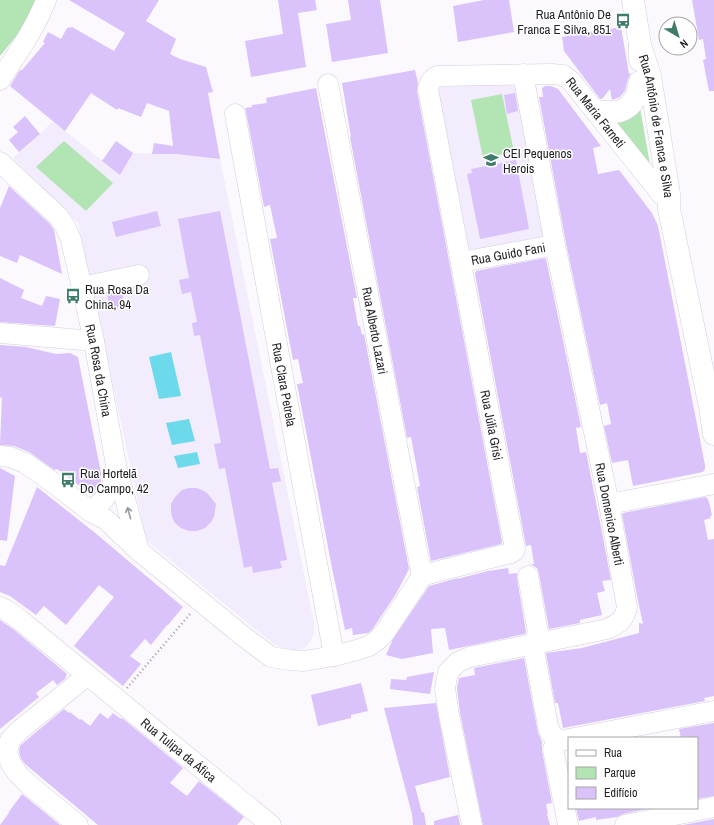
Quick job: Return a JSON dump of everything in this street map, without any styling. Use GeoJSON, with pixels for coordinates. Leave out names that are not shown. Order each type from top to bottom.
{"type":"FeatureCollection","features":[{"type":"Feature","properties":{"kind":"main road","name":"Rua Antônio de Franca e Silva"},"geometry":{"type":"LineString","coordinates":[[633,0],[640,45],[640,82],[712,405],[714,434]]}},
{"type":"Feature","properties":{"kind":"main road","name":"Rua Antônio de Franca e Silva"},"geometry":{"type":"LineString","coordinates":[[640,45],[650,76],[667,199]]}},
{"type":"Feature","properties":{"kind":"main road"},"geometry":{"type":"LineString","coordinates":[[596,111],[608,113],[622,111],[629,106],[636,97],[640,82]]}},
{"type":"Feature","properties":{"kind":"street"},"geometry":{"type":"LineString","coordinates":[[0,80],[28,38],[41,14],[46,0]]}},
{"type":"Feature","properties":{"kind":"street","name":"Rua Maria Farneti"},"geometry":{"type":"LineString","coordinates":[[430,82],[433,78],[438,76],[524,74],[563,75],[571,81],[667,199]]}},
{"type":"Feature","properties":{"kind":"street","name":"Rua Domenico Alberti"},"geometry":{"type":"LineString","coordinates":[[472,825],[449,715],[445,688],[448,672],[458,662],[470,657],[607,629],[618,623],[625,616],[627,607],[609,504],[555,245],[524,74]]}},
{"type":"Feature","properties":{"kind":"street","name":"Rua Júlia Grisi"},"geometry":{"type":"LineString","coordinates":[[422,576],[511,553],[515,549],[428,89],[430,82]]}},
{"type":"Feature","properties":{"kind":"street","name":"Rua Alberto Lazari"},"geometry":{"type":"LineString","coordinates":[[328,84],[422,576]]}},
{"type":"Feature","properties":{"kind":"street","name":"Rua Clara Petrela"},"geometry":{"type":"LineString","coordinates":[[235,114],[334,656]]}},
{"type":"Feature","properties":{"kind":"street","name":"Rua Rosa da China"},"geometry":{"type":"LineString","coordinates":[[0,162],[59,217],[71,240],[94,340],[116,465],[139,550]]}},
{"type":"Feature","properties":{"kind":"street","name":"Rua Guido Fani"},"geometry":{"type":"LineString","coordinates":[[461,262],[555,245]]}},
{"type":"Feature","properties":{"kind":"street"},"geometry":{"type":"LineString","coordinates":[[82,287],[139,275]]}},
{"type":"Feature","properties":{"kind":"street"},"geometry":{"type":"LineString","coordinates":[[0,333],[94,340]]}},
{"type":"Feature","properties":{"kind":"street"},"geometry":{"type":"LineString","coordinates":[[0,456],[10,457],[25,463],[91,512],[106,519],[139,550],[237,631],[271,657],[304,661],[334,656],[368,646],[380,638],[387,629],[422,576]]}},
{"type":"Feature","properties":{"kind":"street","name":"Rua Rosa da China"},"geometry":{"type":"LineString","coordinates":[[91,512],[104,498],[112,486],[116,465]]}},
{"type":"Feature","properties":{"kind":"street"},"geometry":{"type":"LineString","coordinates":[[609,504],[714,484]]}},
{"type":"Feature","properties":{"kind":"street"},"geometry":{"type":"LineString","coordinates":[[528,576],[538,633],[533,645],[549,731],[567,739]]}},
{"type":"Feature","properties":{"kind":"street","name":"Rua Tulipa da Áfica"},"geometry":{"type":"LineString","coordinates":[[0,607],[20,620],[271,825]]}},
{"type":"Feature","properties":{"kind":"street"},"geometry":{"type":"LineString","coordinates":[[78,825],[18,774],[11,764],[7,753],[10,740],[16,734],[88,675]]}},
{"type":"Feature","properties":{"kind":"street"},"geometry":{"type":"LineString","coordinates":[[578,737],[714,711]]}},
{"type":"Feature","properties":{"kind":"street"},"geometry":{"type":"LineString","coordinates":[[567,739],[554,744],[553,749],[568,825]]}},
{"type":"Feature","properties":{"kind":"street"},"geometry":{"type":"LineString","coordinates":[[625,825],[714,807]]}},
{"type":"Feature","properties":{"kind":"path"},"geometry":{"type":"LineString","coordinates":[[125,690],[194,609]]}},
{"type":"Feature","properties":{"kind":"shaded area","name":"CEI Pequenos Herois"},"geometry":{"type":"Polygon","coordinates":[[[514,85],[516,88],[545,233],[542,238],[473,250],[469,248],[436,92],[437,87],[514,85]]]}},
{"type":"Feature","properties":{"kind":"shaded area"},"geometry":{"type":"Polygon","coordinates":[[[53,121],[120,175],[133,153],[173,154],[220,159],[314,623],[314,634],[305,648],[294,651],[284,649],[271,642],[147,541],[78,223],[13,158],[53,121]]]}},
{"type":"Feature","properties":{"kind":"green space"},"geometry":{"type":"Polygon","coordinates":[[[0,0],[37,0],[18,34],[0,56],[0,0]]]}},
{"type":"Feature","properties":{"kind":"green space"},"geometry":{"type":"Polygon","coordinates":[[[502,94],[514,152],[483,158],[471,100],[502,94]]]}},
{"type":"Feature","properties":{"kind":"green space"},"geometry":{"type":"Polygon","coordinates":[[[639,102],[651,170],[613,118],[639,102]]]}},
{"type":"Feature","properties":{"kind":"green space"},"geometry":{"type":"Polygon","coordinates":[[[64,141],[113,183],[86,211],[36,167],[64,141]]]}},
{"type":"Feature","properties":{"kind":"water"},"geometry":{"type":"Polygon","coordinates":[[[171,352],[181,396],[159,399],[149,357],[171,352]]]}},
{"type":"Feature","properties":{"kind":"water"},"geometry":{"type":"Polygon","coordinates":[[[189,419],[195,441],[172,445],[166,423],[189,419]]]}},
{"type":"Feature","properties":{"kind":"water"},"geometry":{"type":"Polygon","coordinates":[[[197,452],[200,464],[178,468],[174,456],[197,452]]]}},
{"type":"Feature","properties":{"kind":"building"},"geometry":{"type":"Polygon","coordinates":[[[69,0],[159,0],[146,21],[176,39],[170,54],[180,59],[206,67],[213,92],[208,93],[220,159],[176,154],[152,154],[154,143],[173,146],[169,111],[147,103],[141,117],[118,108],[117,110],[91,93],[65,131],[10,86],[20,70],[22,70],[45,43],[43,42],[48,32],[61,39],[67,28],[72,27],[114,51],[125,33],[69,0]]]}},
{"type":"Feature","properties":{"kind":"building"},"geometry":{"type":"Polygon","coordinates":[[[278,0],[315,0],[317,10],[298,13],[306,67],[251,77],[245,41],[283,34],[278,0]]]}},
{"type":"Feature","properties":{"kind":"building"},"geometry":{"type":"Polygon","coordinates":[[[348,0],[380,0],[388,53],[332,62],[326,24],[351,20],[348,0]]]}},
{"type":"Feature","properties":{"kind":"building"},"geometry":{"type":"Polygon","coordinates":[[[484,0],[509,0],[514,32],[458,42],[453,6],[484,0]]]}},
{"type":"Feature","properties":{"kind":"building"},"geometry":{"type":"Polygon","coordinates":[[[692,0],[714,0],[714,91],[709,91],[703,60],[706,59],[703,39],[699,40],[698,16],[695,16],[692,0]]]}},
{"type":"Feature","properties":{"kind":"building"},"geometry":{"type":"Polygon","coordinates":[[[621,27],[629,74],[631,73],[625,91],[620,97],[612,100],[610,89],[602,99],[600,99],[564,51],[562,37],[621,27]]]}},
{"type":"Feature","properties":{"kind":"building"},"geometry":{"type":"Polygon","coordinates":[[[415,70],[418,83],[417,91],[502,542],[501,544],[431,561],[417,487],[420,486],[411,437],[407,438],[350,137],[342,83],[415,70]]]}},
{"type":"Feature","properties":{"kind":"building"},"geometry":{"type":"Polygon","coordinates":[[[545,86],[551,86],[558,89],[601,146],[593,148],[598,174],[619,170],[652,213],[658,226],[705,465],[703,472],[633,486],[628,460],[612,463],[604,426],[611,424],[607,403],[600,405],[566,243],[539,97],[543,97],[542,88],[545,86]]]}},
{"type":"Feature","properties":{"kind":"building"},"geometry":{"type":"Polygon","coordinates":[[[316,88],[357,298],[353,298],[358,326],[360,326],[362,335],[364,334],[409,569],[396,594],[372,630],[368,633],[353,635],[352,628],[345,630],[332,568],[297,384],[303,383],[298,359],[293,360],[270,239],[277,238],[270,205],[264,207],[245,108],[252,107],[252,105],[267,103],[266,98],[316,88]]]}},
{"type":"Feature","properties":{"kind":"building"},"geometry":{"type":"Polygon","coordinates":[[[515,93],[518,111],[507,114],[504,95],[515,93]]]}},
{"type":"Feature","properties":{"kind":"building"},"geometry":{"type":"Polygon","coordinates":[[[25,116],[40,134],[19,152],[9,140],[18,132],[13,127],[25,116]]]}},
{"type":"Feature","properties":{"kind":"building"},"geometry":{"type":"Polygon","coordinates":[[[116,141],[133,153],[120,175],[102,161],[116,141]]]}},
{"type":"Feature","properties":{"kind":"building"},"geometry":{"type":"Polygon","coordinates":[[[516,160],[529,229],[480,239],[467,174],[472,173],[471,169],[516,160]]]}},
{"type":"Feature","properties":{"kind":"building"},"geometry":{"type":"Polygon","coordinates":[[[9,186],[50,224],[54,230],[62,274],[20,255],[17,263],[0,256],[0,208],[9,186]]]}},
{"type":"Feature","properties":{"kind":"building"},"geometry":{"type":"Polygon","coordinates":[[[157,211],[161,226],[116,237],[112,222],[157,211]]]}},
{"type":"Feature","properties":{"kind":"building"},"geometry":{"type":"Polygon","coordinates":[[[220,211],[270,469],[278,468],[281,481],[272,483],[287,560],[280,561],[282,568],[253,573],[252,566],[244,568],[225,468],[219,469],[214,444],[221,443],[200,335],[194,336],[192,323],[197,322],[191,292],[182,294],[179,280],[189,278],[178,219],[220,211]]]}},
{"type":"Feature","properties":{"kind":"building"},"geometry":{"type":"Polygon","coordinates":[[[545,258],[581,427],[576,428],[580,453],[586,452],[611,580],[602,581],[605,591],[597,593],[602,615],[580,620],[580,623],[549,629],[539,574],[537,568],[532,565],[528,565],[534,564],[531,545],[526,546],[475,274],[476,271],[545,258]]]}},
{"type":"Feature","properties":{"kind":"building"},"geometry":{"type":"Polygon","coordinates":[[[0,278],[24,290],[21,298],[42,306],[46,296],[60,299],[55,326],[0,322],[0,278]]]}},
{"type":"Feature","properties":{"kind":"building"},"geometry":{"type":"Polygon","coordinates":[[[122,291],[124,306],[110,309],[107,294],[122,291]]]}},
{"type":"Feature","properties":{"kind":"building"},"geometry":{"type":"Polygon","coordinates":[[[0,345],[26,347],[56,354],[70,353],[78,357],[101,473],[101,481],[96,490],[89,493],[57,469],[54,470],[29,452],[14,446],[0,445],[2,397],[0,398],[0,345]]]}},
{"type":"Feature","properties":{"kind":"building"},"geometry":{"type":"Polygon","coordinates":[[[0,468],[15,476],[7,541],[0,540],[0,468]]]}},
{"type":"Feature","properties":{"kind":"building"},"geometry":{"type":"Polygon","coordinates":[[[37,487],[94,532],[183,607],[151,645],[145,639],[130,656],[141,664],[123,686],[74,646],[114,597],[99,585],[66,625],[44,606],[36,615],[10,596],[0,592],[0,565],[5,566],[37,487]]]}},
{"type":"Feature","properties":{"kind":"building"},"geometry":{"type":"Polygon","coordinates":[[[197,488],[204,491],[216,504],[214,517],[211,522],[205,528],[197,531],[189,531],[181,528],[175,523],[171,512],[171,504],[175,497],[182,490],[197,488]]]}},
{"type":"Feature","properties":{"kind":"building"},"geometry":{"type":"Polygon","coordinates":[[[705,497],[709,502],[712,515],[710,516],[711,518],[704,520],[708,540],[714,539],[714,696],[704,698],[705,701],[563,728],[558,703],[555,703],[546,653],[582,648],[639,633],[639,623],[643,624],[622,514],[705,497]]]}},
{"type":"Feature","properties":{"kind":"building"},"geometry":{"type":"Polygon","coordinates":[[[508,568],[509,574],[517,573],[526,632],[525,634],[449,650],[445,628],[431,629],[433,653],[402,659],[386,655],[393,639],[429,586],[488,571],[508,568]]]}},
{"type":"Feature","properties":{"kind":"building"},"geometry":{"type":"Polygon","coordinates":[[[0,620],[67,674],[65,679],[57,685],[53,680],[36,693],[39,697],[0,729],[0,620]]]}},
{"type":"Feature","properties":{"kind":"building"},"geometry":{"type":"Polygon","coordinates":[[[524,658],[538,733],[542,742],[542,751],[552,803],[546,804],[550,825],[483,825],[460,713],[457,688],[459,678],[475,675],[474,668],[524,658]]]}},
{"type":"Feature","properties":{"kind":"building"},"geometry":{"type":"Polygon","coordinates":[[[434,672],[430,694],[390,689],[391,679],[406,680],[407,677],[434,672]]]}},
{"type":"Feature","properties":{"kind":"building"},"geometry":{"type":"Polygon","coordinates":[[[361,683],[368,711],[351,715],[351,718],[318,726],[311,695],[361,683]]]}},
{"type":"Feature","properties":{"kind":"building"},"geometry":{"type":"Polygon","coordinates":[[[436,703],[450,777],[415,786],[422,813],[424,812],[426,825],[413,825],[412,814],[384,708],[436,703]]]}},
{"type":"Feature","properties":{"kind":"building"},"geometry":{"type":"Polygon","coordinates":[[[64,709],[90,726],[100,713],[108,719],[113,713],[121,719],[122,718],[183,768],[170,783],[187,796],[199,781],[244,817],[237,825],[98,825],[21,759],[19,752],[20,746],[64,709]]]}},
{"type":"Feature","properties":{"kind":"building"},"geometry":{"type":"Polygon","coordinates":[[[714,723],[714,796],[698,799],[698,737],[681,737],[679,729],[714,723]]]}},
{"type":"Feature","properties":{"kind":"building"},"geometry":{"type":"Polygon","coordinates":[[[22,794],[60,825],[0,825],[22,794]]]}},
{"type":"Feature","properties":{"kind":"building"},"geometry":{"type":"Polygon","coordinates":[[[576,809],[646,809],[623,814],[617,817],[596,820],[596,817],[579,821],[576,809]]]}},
{"type":"Feature","properties":{"kind":"building"},"geometry":{"type":"Polygon","coordinates":[[[458,815],[460,825],[434,825],[434,821],[458,815]]]}},
{"type":"Feature","properties":{"kind":"building"},"geometry":{"type":"Polygon","coordinates":[[[714,819],[714,825],[683,825],[714,819]]]}},
{"type":"Feature","properties":{"kind":"place","name":"Rua Antônio De Franca E Silva, 851"},"geometry":{"type":"Point","coordinates":[623,21]}},
{"type":"Feature","properties":{"kind":"place","name":"CEI Pequenos Herois"},"geometry":{"type":"Point","coordinates":[491,160]}},
{"type":"Feature","properties":{"kind":"place","name":"Rua Rosa Da China, 94"},"geometry":{"type":"Point","coordinates":[73,296]}},
{"type":"Feature","properties":{"kind":"place","name":"Rua Hortelã Do Campo, 42"},"geometry":{"type":"Point","coordinates":[68,480]}}]}
